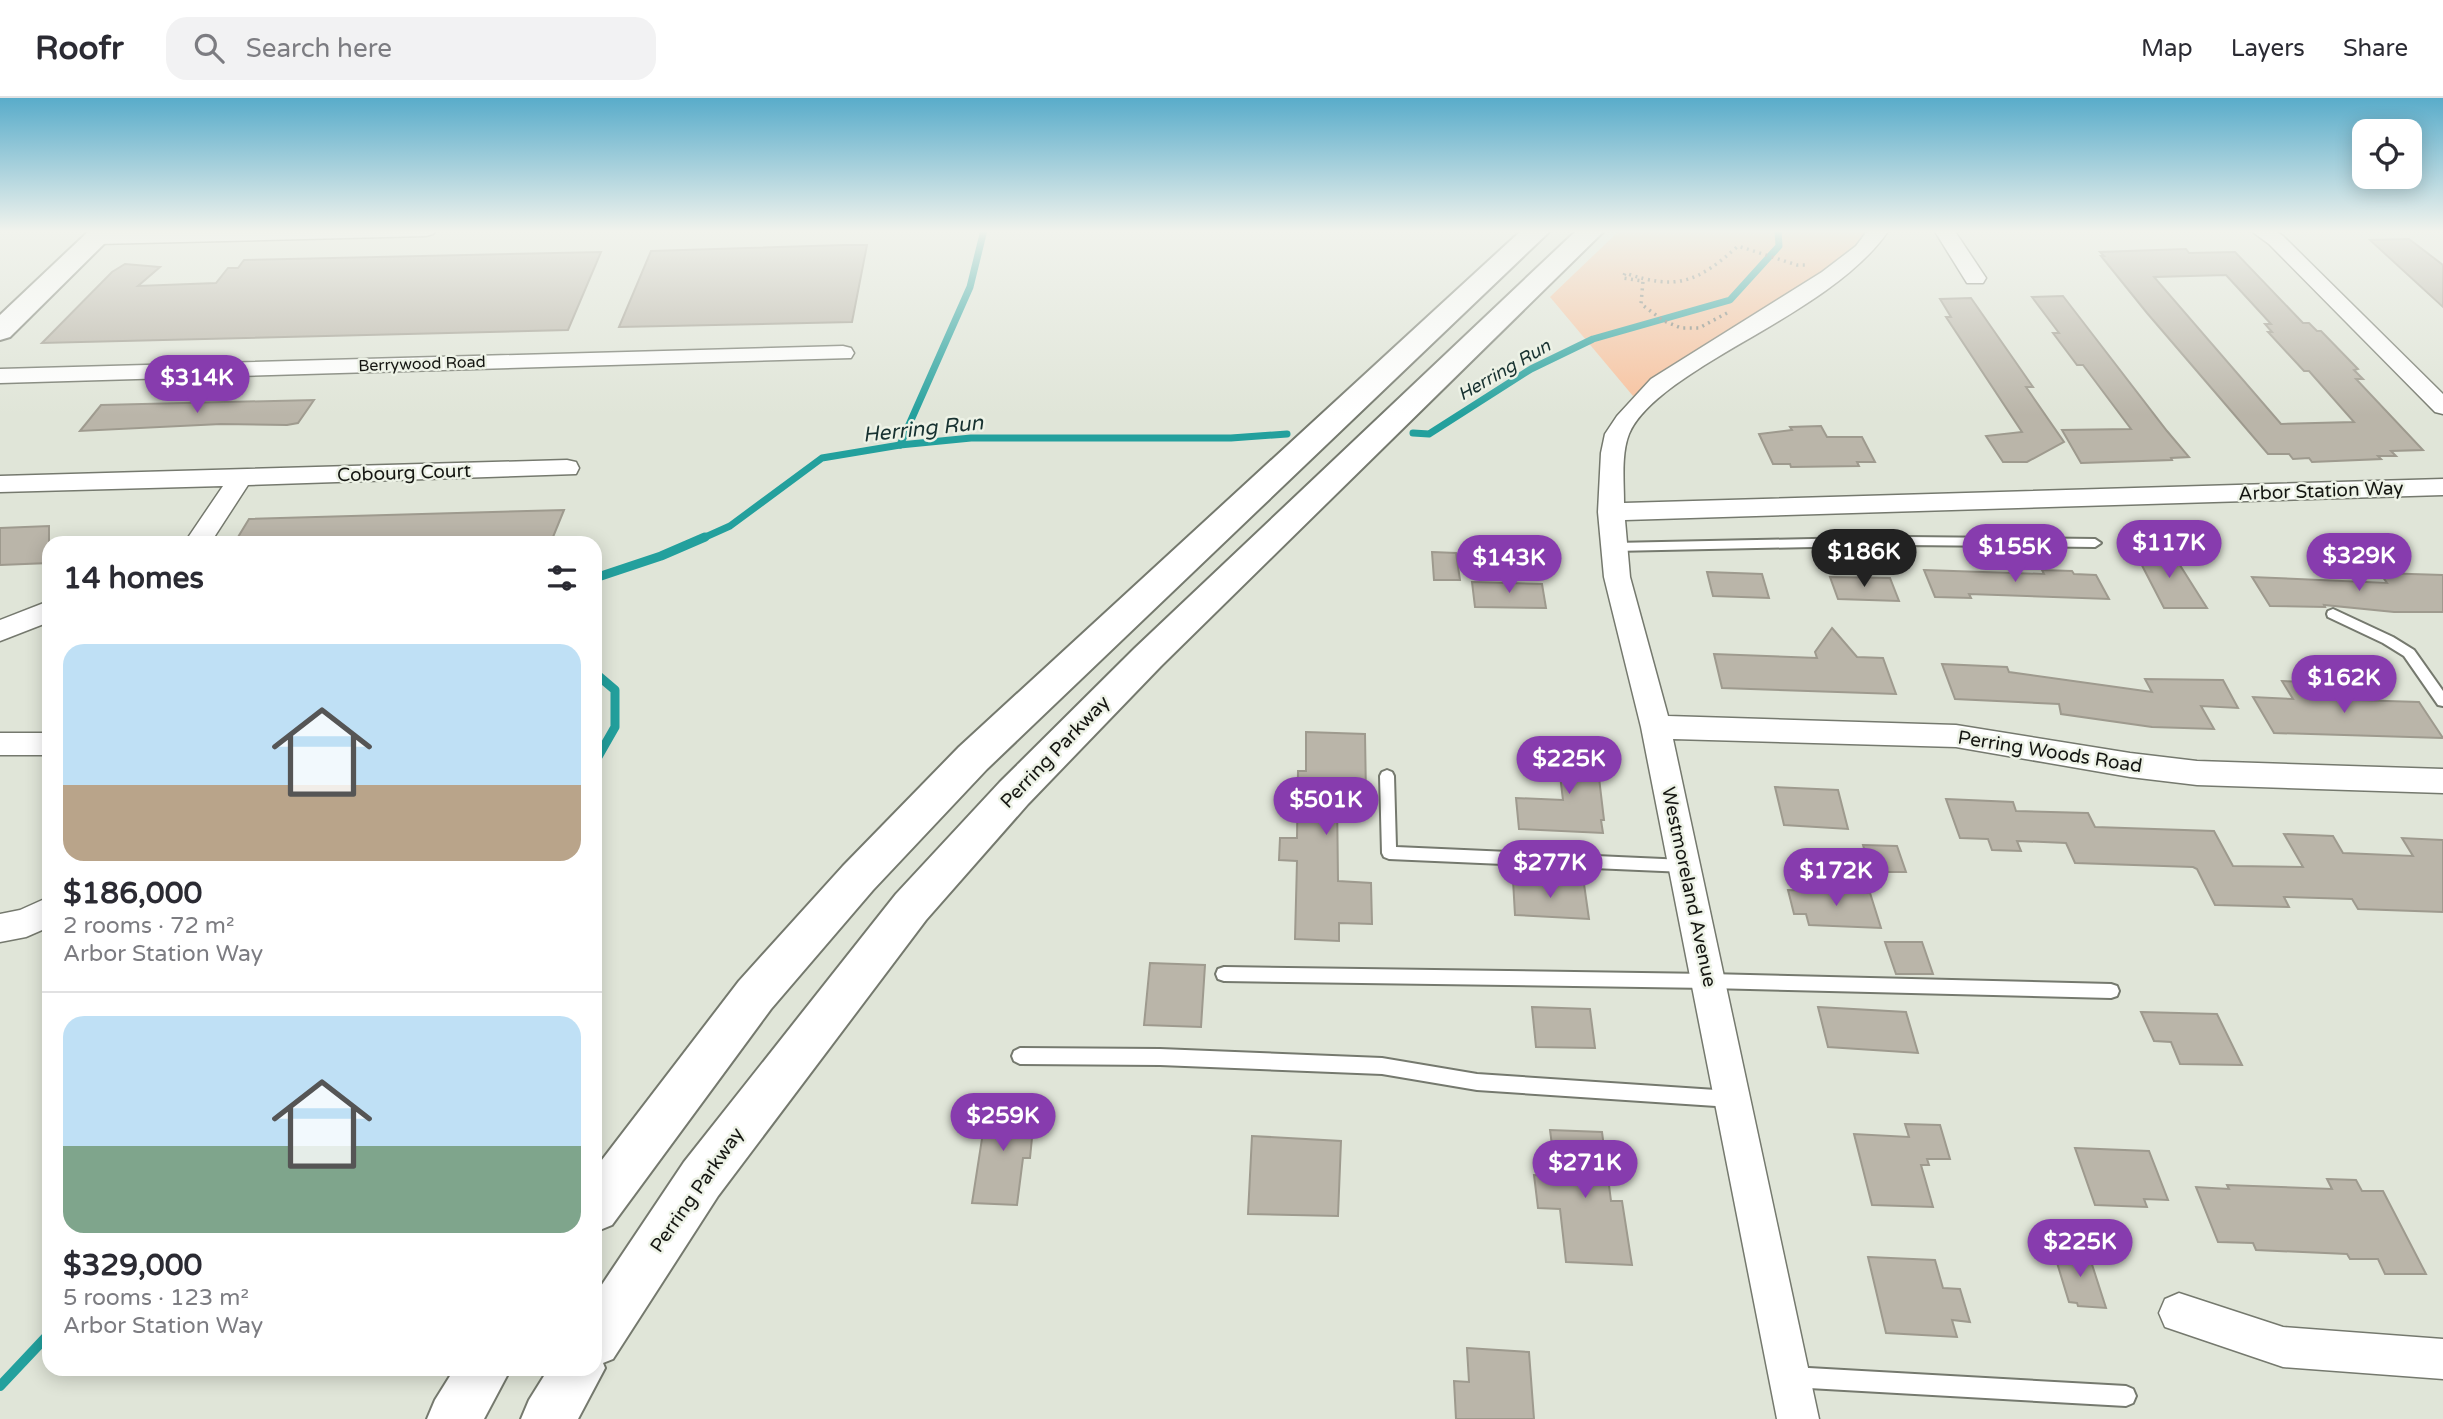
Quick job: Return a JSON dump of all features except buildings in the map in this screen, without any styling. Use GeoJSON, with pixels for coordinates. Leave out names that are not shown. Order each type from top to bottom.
{"type":"FeatureCollection","features":[{"type":"Feature","properties":{"kind":"main road"},"geometry":{"type":"LineString","coordinates":[[0,331],[41,292]]}},
{"type":"Feature","properties":{"kind":"main road"},"geometry":{"type":"LineString","coordinates":[[602,1200],[755,995],[858,878],[972,758],[1472,292]]}},
{"type":"Feature","properties":{"kind":"main road","name":"Perring Parkway"},"geometry":{"type":"LineString","coordinates":[[602,1330],[701,1179],[911,907],[1014,793],[1148,657],[1528,292]]}},
{"type":"Feature","properties":{"kind":"main road"},"geometry":{"type":"LineString","coordinates":[[454,1419],[480,1376]]}},
{"type":"Feature","properties":{"kind":"main road"},"geometry":{"type":"LineString","coordinates":[[548,1419],[574,1376]]}},
{"type":"Feature","properties":{"kind":"street","name":"Westmoreland Avenue"},"geometry":{"type":"LineString","coordinates":[[1798,1419],[1656,727],[1625,609],[1611,512],[1613,453],[1617,434],[1639,404],[1672,374],[1806,292]]}},
{"type":"Feature","properties":{"kind":"street"},"geometry":{"type":"LineString","coordinates":[[2328,292],[2443,407]]}},
{"type":"Feature","properties":{"kind":"street","name":"Berrywood Road"},"geometry":{"type":"LineString","coordinates":[[0,376],[843,352]]}},
{"type":"Feature","properties":{"kind":"street","name":"Cobourg Court"},"geometry":{"type":"LineString","coordinates":[[0,484],[567,468]]}},
{"type":"Feature","properties":{"kind":"street"},"geometry":{"type":"LineString","coordinates":[[202,536],[241,477]]}},
{"type":"Feature","properties":{"kind":"street","name":"Arbor Station Way"},"geometry":{"type":"LineString","coordinates":[[1611,512],[2443,487]]}},
{"type":"Feature","properties":{"kind":"street"},"geometry":{"type":"LineString","coordinates":[[0,631],[42,614]]}},
{"type":"Feature","properties":{"kind":"street","name":"Perring Woods Road"},"geometry":{"type":"LineString","coordinates":[[1656,727],[1956,736],[2130,765],[2197,773],[2443,781]]}},
{"type":"Feature","properties":{"kind":"street"},"geometry":{"type":"LineString","coordinates":[[0,744],[42,744]]}},
{"type":"Feature","properties":{"kind":"street"},"geometry":{"type":"LineString","coordinates":[[0,929],[26,923],[42,915]]}},
{"type":"Feature","properties":{"kind":"street"},"geometry":{"type":"LineString","coordinates":[[2179,1313],[2283,1348],[2443,1359]]}},
{"type":"Feature","properties":{"kind":"lane"},"geometry":{"type":"LineString","coordinates":[[1614,547],[1906,541],[2095,543]]}},
{"type":"Feature","properties":{"kind":"lane"},"geometry":{"type":"LineString","coordinates":[[2333,614],[2409,653],[2443,701]]}},
{"type":"Feature","properties":{"kind":"lane"},"geometry":{"type":"LineString","coordinates":[[1387,776],[1389,852],[1685,866]]}},
{"type":"Feature","properties":{"kind":"lane"},"geometry":{"type":"LineString","coordinates":[[1224,974],[1709,981],[2111,991]]}},
{"type":"Feature","properties":{"kind":"lane"},"geometry":{"type":"LineString","coordinates":[[1020,1056],[1160,1057],[1382,1066],[1477,1082],[1733,1099]]}},
{"type":"Feature","properties":{"kind":"lane"},"geometry":{"type":"LineString","coordinates":[[1790,1377],[2126,1396]]}},
{"type":"Feature","properties":{"kind":"path"},"geometry":{"type":"LineString","coordinates":[[1643,292],[1641,304],[1667,324]]}},
{"type":"Feature","properties":{"kind":"shaded area"},"geometry":{"type":"Polygon","coordinates":[[[1556,292],[1804,292],[1633,396],[1550,297],[1556,292]]]}},
{"type":"Feature","properties":{"kind":"waterway"},"geometry":{"type":"LineString","coordinates":[[900,445],[968,292]]}},
{"type":"Feature","properties":{"kind":"waterway","name":"Herring Run"},"geometry":{"type":"LineString","coordinates":[[1413,433],[1429,434],[1531,369],[1593,339],[1730,300],[1738,292]]}},
{"type":"Feature","properties":{"kind":"waterway","name":"Herring Run"},"geometry":{"type":"LineString","coordinates":[[900,445],[971,438],[1231,438],[1287,434]]}},
{"type":"Feature","properties":{"kind":"waterway","name":"Herring Run"},"geometry":{"type":"LineString","coordinates":[[701,539],[730,526],[822,458],[900,445]]}},
{"type":"Feature","properties":{"kind":"waterway","name":"Herring Run"},"geometry":{"type":"LineString","coordinates":[[602,576],[661,556],[705,537]]}},
{"type":"Feature","properties":{"kind":"waterway","name":"Herring Run"},"geometry":{"type":"LineString","coordinates":[[602,679],[615,690],[615,727],[602,750]]}},
{"type":"Feature","properties":{"kind":"waterway","name":"Herring Run"},"geometry":{"type":"LineString","coordinates":[[0,1386],[42,1341]]}}]}
